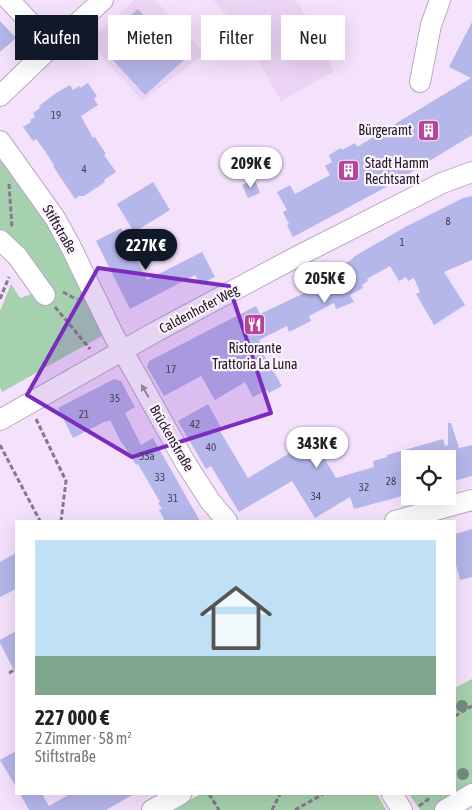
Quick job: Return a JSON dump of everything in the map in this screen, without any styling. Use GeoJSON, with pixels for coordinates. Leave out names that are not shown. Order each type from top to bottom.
{"type":"FeatureCollection","features":[{"type":"Feature","properties":{"kind":"street"},"geometry":{"type":"LineString","coordinates":[[9,0],[23,15]]}},
{"type":"Feature","properties":{"kind":"street"},"geometry":{"type":"LineString","coordinates":[[86,15],[103,0]]}},
{"type":"Feature","properties":{"kind":"street"},"geometry":{"type":"LineString","coordinates":[[420,82],[432,25],[440,0]]}},
{"type":"Feature","properties":{"kind":"street"},"geometry":{"type":"LineString","coordinates":[[0,96],[37,60]]}},
{"type":"Feature","properties":{"kind":"street","name":"Stiftstraße"},"geometry":{"type":"LineString","coordinates":[[0,141],[55,218],[122,351]]}},
{"type":"Feature","properties":{"kind":"street","name":"Caldenhofer Weg"},"geometry":{"type":"LineString","coordinates":[[0,420],[290,260],[400,203],[442,183],[472,172]]}},
{"type":"Feature","properties":{"kind":"street"},"geometry":{"type":"LineString","coordinates":[[6,235],[17,256],[45,295]]}},
{"type":"Feature","properties":{"kind":"street","name":"Brückenstraße"},"geometry":{"type":"LineString","coordinates":[[122,351],[185,462],[210,501],[226,520]]}},
{"type":"Feature","properties":{"kind":"street"},"geometry":{"type":"LineString","coordinates":[[399,520],[472,500]]}},
{"type":"Feature","properties":{"kind":"street"},"geometry":{"type":"LineString","coordinates":[[440,802],[472,794]]}},
{"type":"Feature","properties":{"kind":"street"},"geometry":{"type":"LineString","coordinates":[[152,810],[179,795]]}},
{"type":"Feature","properties":{"kind":"street"},"geometry":{"type":"LineString","coordinates":[[393,795],[402,810]]}},
{"type":"Feature","properties":{"kind":"path"},"geometry":{"type":"LineString","coordinates":[[6,235],[9,183]]}},
{"type":"Feature","properties":{"kind":"path"},"geometry":{"type":"LineString","coordinates":[[45,295],[90,349]]}},
{"type":"Feature","properties":{"kind":"path"},"geometry":{"type":"LineString","coordinates":[[29,405],[66,481],[61,520]]}},
{"type":"Feature","properties":{"kind":"path"},"geometry":{"type":"LineString","coordinates":[[0,445],[39,520]]}},
{"type":"Feature","properties":{"kind":"path"},"geometry":{"type":"LineString","coordinates":[[9,673],[15,670]]}},
{"type":"Feature","properties":{"kind":"path"},"geometry":{"type":"LineString","coordinates":[[456,715],[472,706]]}},
{"type":"Feature","properties":{"kind":"path"},"geometry":{"type":"LineString","coordinates":[[210,795],[219,810]]}},
{"type":"Feature","properties":{"kind":"path"},"geometry":{"type":"LineString","coordinates":[[272,810],[280,795]]}},
{"type":"Feature","properties":{"kind":"path"},"geometry":{"type":"LineString","coordinates":[[295,810],[321,795]]}},
{"type":"Feature","properties":{"kind":"path"},"geometry":{"type":"LineString","coordinates":[[412,810],[440,802]]}},
{"type":"Feature","properties":{"kind":"highlighted area"},"geometry":{"type":"Polygon","coordinates":[[[98,268],[229,286],[271,413],[132,457],[27,395],[98,268]]]}},
{"type":"Feature","properties":{"kind":"shaded area"},"geometry":{"type":"Polygon","coordinates":[[[135,0],[155,0],[169,15],[118,15],[135,0]]]}},
{"type":"Feature","properties":{"kind":"shaded area"},"geometry":{"type":"Polygon","coordinates":[[[213,0],[295,0],[305,15],[281,15],[281,60],[328,60],[334,71],[281,101],[258,60],[271,60],[271,15],[227,15],[213,0]]]}},
{"type":"Feature","properties":{"kind":"shaded area"},"geometry":{"type":"Polygon","coordinates":[[[108,24],[108,60],[191,60],[191,39],[201,50],[201,57],[142,101],[98,51],[98,33],[108,24]]]}},
{"type":"Feature","properties":{"kind":"green space"},"geometry":{"type":"Polygon","coordinates":[[[0,160],[13,173],[41,211],[107,333],[2,392],[0,387],[0,311],[11,284],[20,298],[35,293],[40,299],[53,288],[0,230],[0,160]]]}},
{"type":"Feature","properties":{"kind":"green space"},"geometry":{"type":"Polygon","coordinates":[[[472,679],[472,788],[434,810],[420,810],[410,795],[456,795],[456,687],[472,679]]]}},
{"type":"Feature","properties":{"kind":"green space"},"geometry":{"type":"Polygon","coordinates":[[[199,795],[378,795],[386,810],[172,810],[199,795]]]}},
{"type":"Feature","properties":{"kind":"building"},"geometry":{"type":"Polygon","coordinates":[[[138,9],[143,15],[131,15],[138,9]]]}},
{"type":"Feature","properties":{"kind":"building"},"geometry":{"type":"Polygon","coordinates":[[[0,21],[15,39],[0,52],[0,21]]]}},
{"type":"Feature","properties":{"kind":"building"},"geometry":{"type":"Polygon","coordinates":[[[472,22],[472,135],[390,185],[293,237],[283,212],[287,210],[277,192],[290,185],[295,194],[330,175],[325,166],[332,162],[329,155],[355,143],[357,147],[471,78],[449,67],[472,22]]]}},
{"type":"Feature","properties":{"kind":"building"},"geometry":{"type":"Polygon","coordinates":[[[113,60],[184,60],[145,95],[113,60]]]}},
{"type":"Feature","properties":{"kind":"building"},"geometry":{"type":"Polygon","coordinates":[[[88,83],[97,96],[94,99],[98,105],[81,116],[116,172],[84,196],[79,196],[75,199],[45,151],[36,139],[33,141],[23,127],[35,117],[33,113],[40,108],[39,106],[56,93],[70,85],[73,90],[88,83]]]}},
{"type":"Feature","properties":{"kind":"building"},"geometry":{"type":"Polygon","coordinates":[[[255,180],[260,193],[248,198],[242,185],[255,180]]]}},
{"type":"Feature","properties":{"kind":"building"},"geometry":{"type":"Polygon","coordinates":[[[153,182],[170,210],[134,232],[117,204],[153,182]]]}},
{"type":"Feature","properties":{"kind":"building"},"geometry":{"type":"Polygon","coordinates":[[[472,196],[472,260],[444,272],[465,305],[434,325],[416,294],[420,292],[414,278],[408,281],[406,277],[399,281],[390,266],[367,279],[368,281],[362,285],[363,288],[350,295],[354,302],[336,309],[334,303],[309,316],[311,321],[289,332],[287,326],[259,340],[262,345],[259,347],[282,386],[269,393],[267,390],[253,397],[245,382],[215,400],[201,376],[164,396],[147,367],[149,361],[256,306],[260,314],[311,290],[307,281],[332,267],[333,269],[350,261],[355,256],[407,226],[463,198],[472,196]]]}},
{"type":"Feature","properties":{"kind":"building"},"geometry":{"type":"Polygon","coordinates":[[[121,228],[147,280],[202,252],[215,277],[200,284],[195,275],[130,309],[96,241],[121,228]]]}},
{"type":"Feature","properties":{"kind":"building"},"geometry":{"type":"Polygon","coordinates":[[[114,379],[121,381],[135,407],[125,413],[141,445],[153,438],[199,520],[164,520],[159,510],[162,509],[158,503],[160,502],[138,464],[136,465],[122,444],[110,420],[73,438],[58,408],[114,379]]]}},
{"type":"Feature","properties":{"kind":"building"},"geometry":{"type":"Polygon","coordinates":[[[208,404],[222,429],[220,431],[248,478],[313,439],[336,478],[374,467],[373,461],[401,451],[401,496],[354,509],[350,497],[315,518],[292,481],[239,512],[211,466],[206,469],[178,421],[208,404]]]}},
{"type":"Feature","properties":{"kind":"building"},"geometry":{"type":"Polygon","coordinates":[[[448,423],[451,423],[459,448],[472,445],[472,476],[456,480],[456,450],[404,450],[443,439],[445,446],[448,445],[448,423]]]}},
{"type":"Feature","properties":{"kind":"building"},"geometry":{"type":"Polygon","coordinates":[[[472,529],[472,577],[460,580],[456,565],[456,534],[472,529]]]}},
{"type":"Feature","properties":{"kind":"building"},"geometry":{"type":"Polygon","coordinates":[[[15,554],[15,590],[0,597],[0,562],[15,554]]]}},
{"type":"Feature","properties":{"kind":"building"},"geometry":{"type":"Polygon","coordinates":[[[15,632],[15,672],[0,643],[0,640],[15,632]]]}},
{"type":"Feature","properties":{"kind":"building"},"geometry":{"type":"Polygon","coordinates":[[[15,752],[15,785],[0,760],[15,752]]]}},
{"type":"Feature","properties":{"kind":"building"},"geometry":{"type":"Polygon","coordinates":[[[21,795],[43,795],[49,806],[68,795],[132,795],[106,810],[29,810],[21,795]]]}},
{"type":"Feature","properties":{"kind":"place","name":"Bürgeramt"},"geometry":{"type":"Point","coordinates":[428,130]}},
{"type":"Feature","properties":{"kind":"place","name":"Stadt Hamm Rechtsamt"},"geometry":{"type":"Point","coordinates":[349,171]}},
{"type":"Feature","properties":{"kind":"place","name":"Ristorante Trattoria La Luna"},"geometry":{"type":"Point","coordinates":[255,325]}}]}
